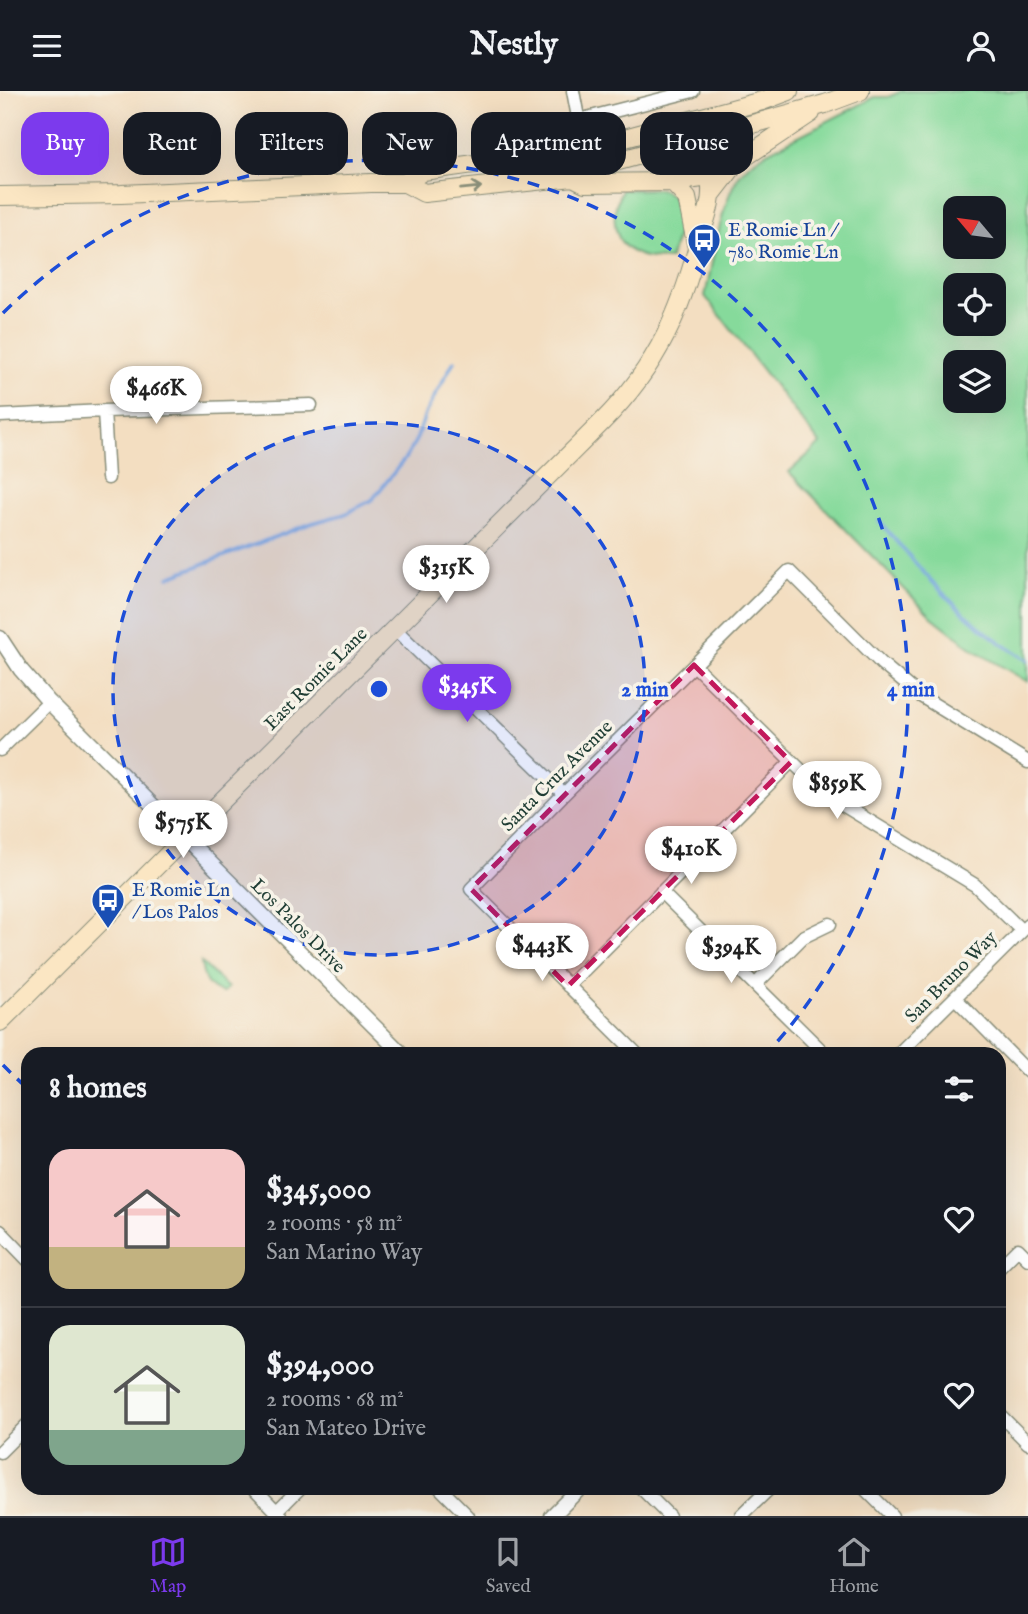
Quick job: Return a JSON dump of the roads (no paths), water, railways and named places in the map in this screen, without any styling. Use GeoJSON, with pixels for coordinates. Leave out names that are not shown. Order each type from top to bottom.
{"type":"FeatureCollection","features":[{"type":"Feature","properties":{"kind":"main road"},"geometry":{"type":"LineString","coordinates":[[721,112],[789,91]]}},
{"type":"Feature","properties":{"kind":"main road"},"geometry":{"type":"LineString","coordinates":[[753,124],[825,104],[860,91]]}},
{"type":"Feature","properties":{"kind":"main road"},"geometry":{"type":"LineString","coordinates":[[573,177],[585,183],[672,182],[711,186],[736,163],[825,104]]}},
{"type":"Feature","properties":{"kind":"main road"},"geometry":{"type":"LineString","coordinates":[[0,196],[405,183],[424,193],[573,177],[593,168],[640,155]]}},
{"type":"Feature","properties":{"kind":"main road"},"geometry":{"type":"LineString","coordinates":[[405,183],[423,171],[471,164]]}},
{"type":"Feature","properties":{"kind":"main road","name":"East Romie Lane"},"geometry":{"type":"LineString","coordinates":[[0,1022],[603,422],[634,388],[654,360],[668,332],[697,251],[711,186],[709,175]]}},
{"type":"Feature","properties":{"kind":"main road"},"geometry":{"type":"LineString","coordinates":[[672,182],[687,198],[697,251]]}},
{"type":"Feature","properties":{"kind":"street"},"geometry":{"type":"LineString","coordinates":[[573,91],[577,112]]}},
{"type":"Feature","properties":{"kind":"street"},"geometry":{"type":"LineString","coordinates":[[610,112],[693,91]]}},
{"type":"Feature","properties":{"kind":"street"},"geometry":{"type":"LineString","coordinates":[[0,416],[311,405]]}},
{"type":"Feature","properties":{"kind":"street"},"geometry":{"type":"LineString","coordinates":[[104,411],[108,478]]}},
{"type":"Feature","properties":{"kind":"street","name":"Santa Cruz Avenue"},"geometry":{"type":"LineString","coordinates":[[568,986],[471,889],[789,571],[882,664],[919,695],[1028,762]]}},
{"type":"Feature","properties":{"kind":"street"},"geometry":{"type":"LineString","coordinates":[[395,629],[564,794]]}},
{"type":"Feature","properties":{"kind":"street","name":"Los Palos Drive"},"geometry":{"type":"LineString","coordinates":[[0,638],[21,670],[49,702],[395,1047]]}},
{"type":"Feature","properties":{"kind":"street"},"geometry":{"type":"LineString","coordinates":[[694,665],[817,786],[843,805],[975,885],[1025,928]]}},
{"type":"Feature","properties":{"kind":"street"},"geometry":{"type":"LineString","coordinates":[[0,750],[49,702]]}},
{"type":"Feature","properties":{"kind":"street"},"geometry":{"type":"LineString","coordinates":[[630,1047],[568,986],[791,762]]}},
{"type":"Feature","properties":{"kind":"street"},"geometry":{"type":"LineString","coordinates":[[661,892],[818,1047]]}},
{"type":"Feature","properties":{"kind":"street"},"geometry":{"type":"LineString","coordinates":[[755,985],[803,937],[830,924]]}},
{"type":"Feature","properties":{"kind":"street","name":"San Bruno Way"},"geometry":{"type":"LineString","coordinates":[[905,1047],[1025,928]]}},
{"type":"Feature","properties":{"kind":"street"},"geometry":{"type":"LineString","coordinates":[[955,998],[1003,1047]]}},
{"type":"Feature","properties":{"kind":"street"},"geometry":{"type":"LineString","coordinates":[[1006,1050],[1028,1072]]}},
{"type":"Feature","properties":{"kind":"street"},"geometry":{"type":"LineString","coordinates":[[0,1231],[21,1253]]}},
{"type":"Feature","properties":{"kind":"street"},"geometry":{"type":"LineString","coordinates":[[1006,1261],[1018,1249],[1028,1259]]}},
{"type":"Feature","properties":{"kind":"street"},"geometry":{"type":"LineString","coordinates":[[1006,1421],[1028,1443]]}},
{"type":"Feature","properties":{"kind":"street"},"geometry":{"type":"LineString","coordinates":[[0,1452],[21,1431]]}},
{"type":"Feature","properties":{"kind":"street"},"geometry":{"type":"LineString","coordinates":[[261,1495],[279,1514],[294,1495]]}},
{"type":"Feature","properties":{"kind":"street"},"geometry":{"type":"LineString","coordinates":[[447,1495],[468,1516]]}},
{"type":"Feature","properties":{"kind":"street"},"geometry":{"type":"LineString","coordinates":[[552,1516],[574,1495]]}},
{"type":"Feature","properties":{"kind":"street"},"geometry":{"type":"LineString","coordinates":[[648,1495],[669,1516]]}},
{"type":"Feature","properties":{"kind":"street"},"geometry":{"type":"LineString","coordinates":[[741,1516],[763,1495]]}},
{"type":"Feature","properties":{"kind":"street"},"geometry":{"type":"LineString","coordinates":[[871,1495],[892,1516]]}},
{"type":"Feature","properties":{"kind":"waterway"},"geometry":{"type":"LineString","coordinates":[[169,577],[312,523],[345,514],[372,500],[407,456],[426,412],[454,361]]}},
{"type":"Feature","properties":{"kind":"waterway"},"geometry":{"type":"LineString","coordinates":[[879,521],[966,615],[1006,647],[1028,660]]}},
{"type":"Feature","properties":{"kind":"place","name":"E Romie Ln / 780 Romie Ln"},"geometry":{"type":"Point","coordinates":[704,270]}},
{"type":"Feature","properties":{"kind":"place","name":"E Romie Ln / Los Palos"},"geometry":{"type":"Point","coordinates":[108,930]}}]}
